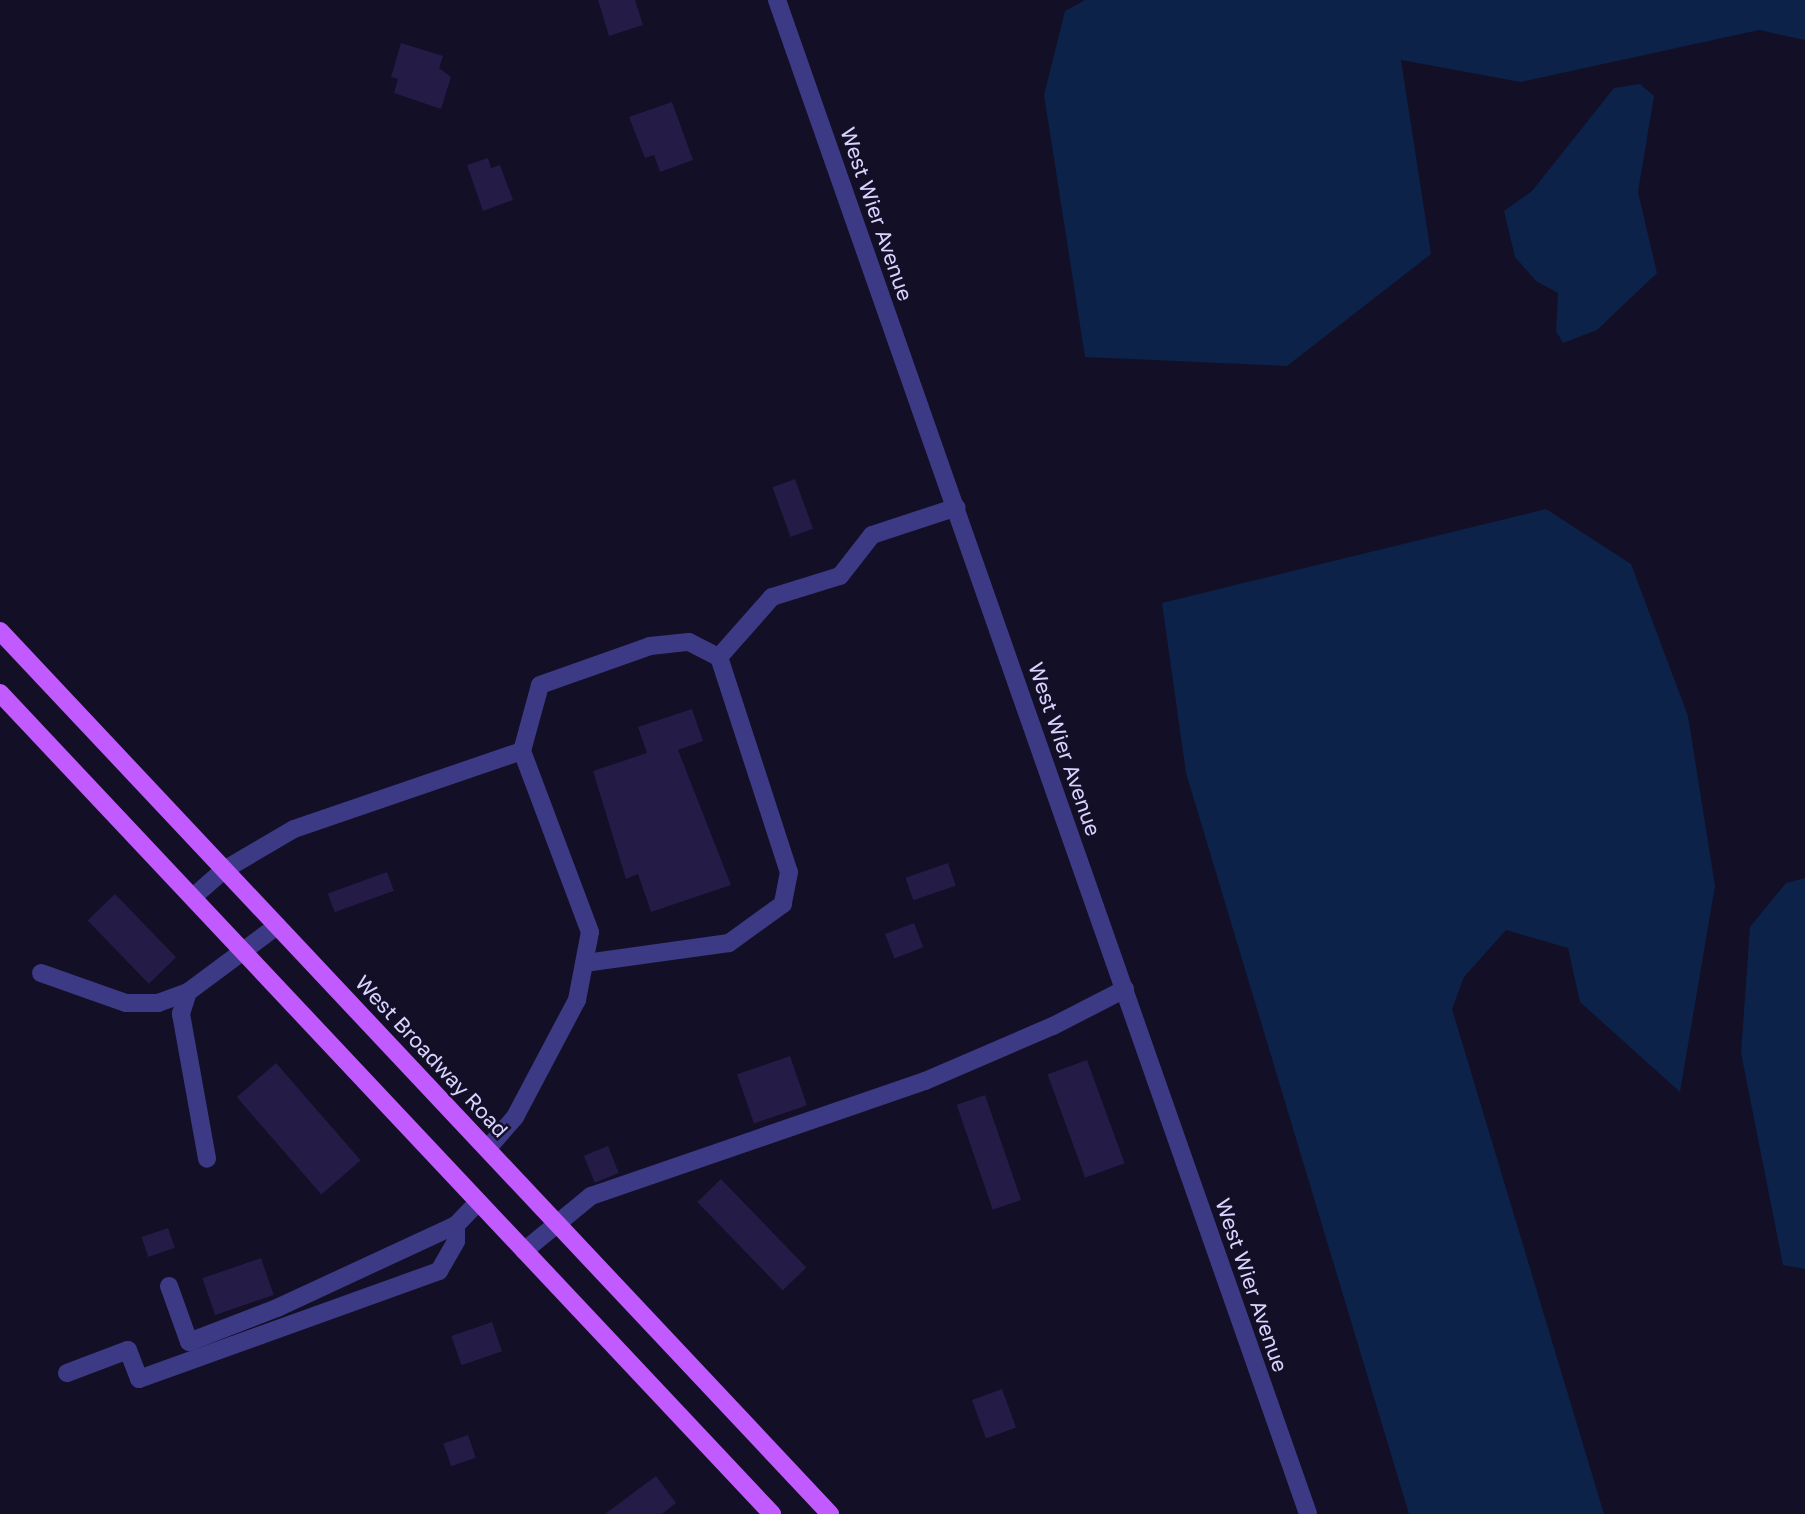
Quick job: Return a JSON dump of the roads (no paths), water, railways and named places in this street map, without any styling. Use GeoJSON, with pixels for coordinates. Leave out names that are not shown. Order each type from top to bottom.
{"type":"FeatureCollection","features":[{"type":"Feature","properties":{"kind":"main road","name":"West Broadway Road"},"geometry":{"type":"LineString","coordinates":[[0,631],[830,1514]]}},
{"type":"Feature","properties":{"kind":"main road"},"geometry":{"type":"LineString","coordinates":[[0,694],[772,1514]]}},
{"type":"Feature","properties":{"kind":"street","name":"West Wier Avenue"},"geometry":{"type":"LineString","coordinates":[[778,0],[1308,1514]]}},
{"type":"Feature","properties":{"kind":"street"},"geometry":{"type":"LineString","coordinates":[[719,657],[772,597],[840,576],[872,535],[957,507]]}},
{"type":"Feature","properties":{"kind":"street"},"geometry":{"type":"LineString","coordinates":[[488,1148],[515,1116],[577,1000],[584,963],[590,932],[522,751],[540,685],[650,646],[689,642],[719,657],[789,872],[783,904],[729,943],[584,963]]}},
{"type":"Feature","properties":{"kind":"street"},"geometry":{"type":"LineString","coordinates":[[193,897],[225,870],[294,829],[522,751]]}},
{"type":"Feature","properties":{"kind":"street"},"geometry":{"type":"LineString","coordinates":[[41,973],[126,1003],[158,1003],[188,992],[277,926]]}},
{"type":"Feature","properties":{"kind":"street"},"geometry":{"type":"LineString","coordinates":[[524,1251],[591,1196],[925,1081],[1053,1026],[1125,989]]}},
{"type":"Feature","properties":{"kind":"street"},"geometry":{"type":"LineString","coordinates":[[188,992],[181,1014],[207,1160]]}},
{"type":"Feature","properties":{"kind":"street"},"geometry":{"type":"LineString","coordinates":[[169,1286],[189,1342],[277,1308],[456,1225],[478,1202]]}},
{"type":"Feature","properties":{"kind":"street"},"geometry":{"type":"LineString","coordinates":[[68,1373],[128,1350],[139,1380],[439,1270],[456,1241],[456,1225]]}},
{"type":"Feature","properties":{"kind":"water"},"geometry":{"type":"Polygon","coordinates":[[[1085,0],[1805,0],[1805,40],[1759,30],[1521,82],[1401,60],[1431,254],[1287,366],[1085,357],[1044,95],[1065,11],[1085,0]]]}},
{"type":"Feature","properties":{"kind":"water"},"geometry":{"type":"Polygon","coordinates":[[[1640,84],[1654,96],[1638,192],[1657,273],[1597,330],[1563,343],[1556,331],[1558,293],[1536,281],[1515,257],[1504,211],[1532,191],[1614,88],[1640,84]]]}},
{"type":"Feature","properties":{"kind":"water"},"geometry":{"type":"Polygon","coordinates":[[[1546,509],[1631,564],[1688,716],[1715,886],[1680,1092],[1580,1002],[1568,948],[1506,930],[1464,977],[1452,1009],[1604,1514],[1409,1514],[1186,773],[1162,603],[1546,509]]]}},
{"type":"Feature","properties":{"kind":"water"},"geometry":{"type":"Polygon","coordinates":[[[1805,878],[1805,1269],[1783,1265],[1741,1053],[1750,927],[1786,883],[1805,878]]]}}]}
